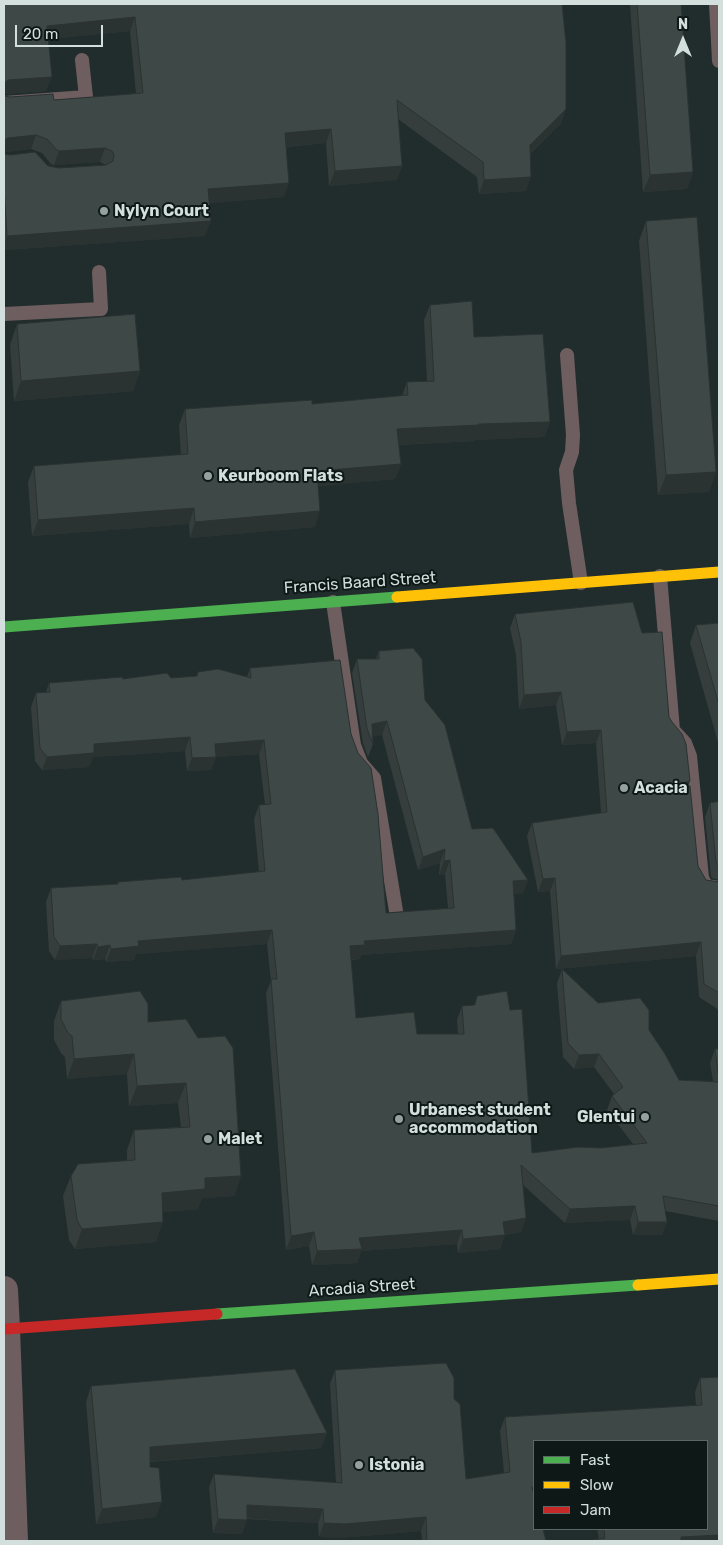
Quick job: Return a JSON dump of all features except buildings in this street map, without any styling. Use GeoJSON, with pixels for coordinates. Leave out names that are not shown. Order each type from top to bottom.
{"type":"FeatureCollection","features":[{"type":"Feature","properties":{"kind":"main road","name":"Francis Baard Street"},"geometry":{"type":"LineString","coordinates":[[4,627],[719,572]]}},
{"type":"Feature","properties":{"kind":"main road","name":"Arcadia Street"},"geometry":{"type":"LineString","coordinates":[[6,1329],[719,1280]]}},
{"type":"Feature","properties":{"kind":"street"},"geometry":{"type":"LineString","coordinates":[[4,1290],[14,1541]]}},
{"type":"Feature","properties":{"kind":"lane"},"geometry":{"type":"LineString","coordinates":[[716,4],[719,61]]}},
{"type":"Feature","properties":{"kind":"lane"},"geometry":{"type":"LineString","coordinates":[[4,103],[86,97],[82,60]]}},
{"type":"Feature","properties":{"kind":"lane"},"geometry":{"type":"LineString","coordinates":[[4,314],[101,309],[99,272]]}},
{"type":"Feature","properties":{"kind":"lane"},"geometry":{"type":"LineString","coordinates":[[567,355],[572,452],[566,470],[581,583]]}},
{"type":"Feature","properties":{"kind":"lane"},"geometry":{"type":"LineString","coordinates":[[660,576],[673,730],[685,743],[690,756],[702,878],[706,886],[719,888]]}},
{"type":"Feature","properties":{"kind":"lane"},"geometry":{"type":"LineString","coordinates":[[333,602],[354,745],[360,763],[374,778],[397,917]]}},
{"type":"Feature","properties":{"kind":"traffic: fast"},"geometry":{"type":"LineString","coordinates":[[4,627],[397,597]]}},
{"type":"Feature","properties":{"kind":"traffic: fast"},"geometry":{"type":"LineString","coordinates":[[217,1314],[638,1285]]}},
{"type":"Feature","properties":{"kind":"traffic: slow"},"geometry":{"type":"LineString","coordinates":[[397,597],[719,572]]}},
{"type":"Feature","properties":{"kind":"traffic: slow"},"geometry":{"type":"LineString","coordinates":[[638,1285],[719,1279]]}},
{"type":"Feature","properties":{"kind":"traffic: jam"},"geometry":{"type":"LineString","coordinates":[[6,1329],[217,1314]]}},
{"type":"Feature","properties":{"kind":"place","name":"Nylyn Court"},"geometry":{"type":"Point","coordinates":[104,211]}},
{"type":"Feature","properties":{"kind":"place","name":"Keurboom Flats"},"geometry":{"type":"Point","coordinates":[208,476]}},
{"type":"Feature","properties":{"kind":"place","name":"Acacia"},"geometry":{"type":"Point","coordinates":[624,788]}},
{"type":"Feature","properties":{"kind":"place","name":"Glentui"},"geometry":{"type":"Point","coordinates":[645,1117]}},
{"type":"Feature","properties":{"kind":"place","name":"Urbanest student accommodation"},"geometry":{"type":"Point","coordinates":[399,1119]}},
{"type":"Feature","properties":{"kind":"place","name":"Malet"},"geometry":{"type":"Point","coordinates":[208,1139]}},
{"type":"Feature","properties":{"kind":"place","name":"Istonia"},"geometry":{"type":"Point","coordinates":[359,1465]}}]}
